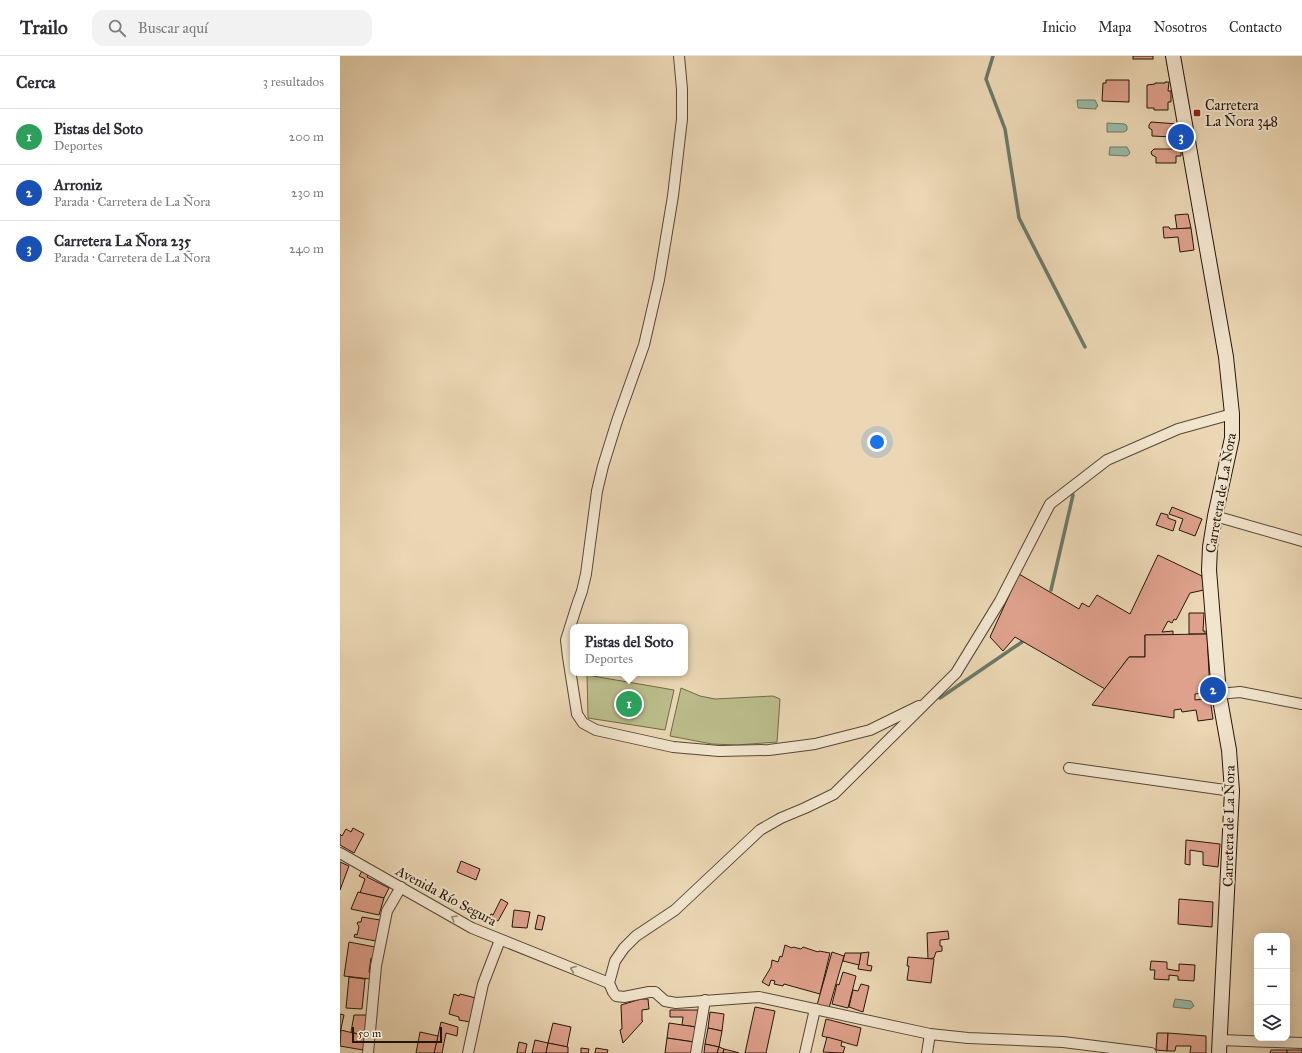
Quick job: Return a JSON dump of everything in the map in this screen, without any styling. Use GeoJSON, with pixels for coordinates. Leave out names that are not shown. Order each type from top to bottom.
{"type":"FeatureCollection","features":[{"type":"Feature","properties":{"kind":"main road","name":"Carretera de La Ñora"},"geometry":{"type":"LineString","coordinates":[[1173,56],[1226,357],[1233,426],[1230,449],[1215,516],[1210,547],[1209,570],[1220,694],[1232,791],[1219,1047]]}},
{"type":"Feature","properties":{"kind":"street"},"geometry":{"type":"LineString","coordinates":[[571,624],[586,574],[597,491],[603,466],[644,345],[659,280],[673,196],[682,119],[682,89],[679,56]]}},
{"type":"Feature","properties":{"kind":"street"},"geometry":{"type":"LineString","coordinates":[[1151,1053],[1063,1042],[968,1038],[930,1034],[759,997],[670,1002],[654,992],[624,997],[616,996],[609,983],[615,961],[624,948],[636,936],[675,910],[760,830],[780,818],[834,794],[956,673],[1000,601],[1050,504],[1107,460],[1178,429],[1232,414]]}},
{"type":"Feature","properties":{"kind":"street"},"geometry":{"type":"LineString","coordinates":[[1215,516],[1302,541]]}},
{"type":"Feature","properties":{"kind":"street"},"geometry":{"type":"LineString","coordinates":[[570,627],[566,640],[570,668]]}},
{"type":"Feature","properties":{"kind":"street"},"geometry":{"type":"LineString","coordinates":[[571,676],[578,714],[583,723],[596,730],[673,747],[719,751],[769,750],[815,744],[870,730],[927,702]]}},
{"type":"Feature","properties":{"kind":"street"},"geometry":{"type":"LineString","coordinates":[[1220,694],[1240,692],[1302,704]]}},
{"type":"Feature","properties":{"kind":"street"},"geometry":{"type":"LineString","coordinates":[[1069,768],[1232,791]]}},
{"type":"Feature","properties":{"kind":"street","name":"Avenida Río Segura"},"geometry":{"type":"LineString","coordinates":[[340,853],[472,928],[609,983]]}},
{"type":"Feature","properties":{"kind":"street"},"geometry":{"type":"LineString","coordinates":[[368,1053],[376,966],[387,911],[401,888]]}},
{"type":"Feature","properties":{"kind":"street"},"geometry":{"type":"LineString","coordinates":[[468,1053],[483,984],[500,940]]}},
{"type":"Feature","properties":{"kind":"street"},"geometry":{"type":"LineString","coordinates":[[696,1053],[705,1000]]}},
{"type":"Feature","properties":{"kind":"street"},"geometry":{"type":"LineString","coordinates":[[805,1053],[815,1008]]}},
{"type":"Feature","properties":{"kind":"street"},"geometry":{"type":"LineString","coordinates":[[927,1053],[930,1034]]}},
{"type":"Feature","properties":{"kind":"street"},"geometry":{"type":"LineString","coordinates":[[1219,1047],[1302,1043]]}},
{"type":"Feature","properties":{"kind":"shaded area"},"geometry":{"type":"Polygon","coordinates":[[[1077,100],[1095,100],[1098,106],[1096,109],[1078,108],[1077,100]]]}},
{"type":"Feature","properties":{"kind":"shaded area"},"geometry":{"type":"Polygon","coordinates":[[[1107,123],[1125,124],[1127,126],[1127,130],[1124,132],[1107,132],[1107,123]]]}},
{"type":"Feature","properties":{"kind":"shaded area"},"geometry":{"type":"Polygon","coordinates":[[[1110,147],[1127,147],[1130,153],[1127,156],[1109,155],[1110,147]]]}},
{"type":"Feature","properties":{"kind":"shaded area"},"geometry":{"type":"Polygon","coordinates":[[[587,676],[674,690],[665,730],[588,718],[587,676]]]}},
{"type":"Feature","properties":{"kind":"shaded area"},"geometry":{"type":"Polygon","coordinates":[[[681,688],[700,696],[715,699],[773,696],[780,699],[777,742],[737,745],[712,744],[670,736],[681,688]]]}},
{"type":"Feature","properties":{"kind":"shaded area"},"geometry":{"type":"Polygon","coordinates":[[[1175,999],[1191,1001],[1194,1006],[1190,1009],[1173,1007],[1175,999]]]}},
{"type":"Feature","properties":{"kind":"building"},"geometry":{"type":"Polygon","coordinates":[[[1133,56],[1153,56],[1153,59],[1133,59],[1133,56]]]}},
{"type":"Feature","properties":{"kind":"building"},"geometry":{"type":"Polygon","coordinates":[[[1106,80],[1129,80],[1129,102],[1102,101],[1103,83],[1106,83],[1106,80]]]}},
{"type":"Feature","properties":{"kind":"building"},"geometry":{"type":"Polygon","coordinates":[[[1169,82],[1168,91],[1171,91],[1171,102],[1168,102],[1168,110],[1154,110],[1154,108],[1147,108],[1147,85],[1169,82]]]}},
{"type":"Feature","properties":{"kind":"building"},"geometry":{"type":"Polygon","coordinates":[[[1151,122],[1178,124],[1178,131],[1173,131],[1172,137],[1152,136],[1152,130],[1149,128],[1151,122]]]}},
{"type":"Feature","properties":{"kind":"building"},"geometry":{"type":"Polygon","coordinates":[[[1154,149],[1181,149],[1181,156],[1176,156],[1176,163],[1156,163],[1156,157],[1152,155],[1151,152],[1154,149]]]}},
{"type":"Feature","properties":{"kind":"building"},"geometry":{"type":"Polygon","coordinates":[[[1188,214],[1191,228],[1177,229],[1175,215],[1188,214]]]}},
{"type":"Feature","properties":{"kind":"building"},"geometry":{"type":"Polygon","coordinates":[[[1163,227],[1169,227],[1170,229],[1191,228],[1194,250],[1180,252],[1178,237],[1164,238],[1163,227]]]}},
{"type":"Feature","properties":{"kind":"building"},"geometry":{"type":"Polygon","coordinates":[[[1172,507],[1202,519],[1195,536],[1179,530],[1183,519],[1169,514],[1172,507]]]}},
{"type":"Feature","properties":{"kind":"building"},"geometry":{"type":"Polygon","coordinates":[[[1161,513],[1168,515],[1168,518],[1176,521],[1173,531],[1156,525],[1161,513]]]}},
{"type":"Feature","properties":{"kind":"building"},"geometry":{"type":"Polygon","coordinates":[[[1158,555],[1202,576],[1204,590],[1190,593],[1176,620],[1174,619],[1172,623],[1168,621],[1162,632],[1173,631],[1173,635],[1145,635],[1145,657],[1129,657],[1105,689],[1015,637],[1003,651],[990,637],[1019,574],[1079,609],[1082,603],[1089,607],[1097,595],[1130,614],[1158,555]]]}},
{"type":"Feature","properties":{"kind":"building"},"geometry":{"type":"Polygon","coordinates":[[[1189,613],[1204,613],[1203,631],[1205,631],[1205,634],[1189,634],[1189,613]]]}},
{"type":"Feature","properties":{"kind":"building"},"geometry":{"type":"Polygon","coordinates":[[[1207,634],[1210,692],[1195,694],[1195,700],[1210,698],[1213,719],[1198,721],[1196,710],[1182,712],[1181,709],[1174,710],[1174,718],[1092,705],[1129,657],[1145,657],[1145,635],[1207,634]]]}},
{"type":"Feature","properties":{"kind":"building"},"geometry":{"type":"Polygon","coordinates":[[[353,828],[364,834],[354,853],[340,845],[340,834],[342,836],[346,829],[351,832],[353,828]]]}},
{"type":"Feature","properties":{"kind":"building"},"geometry":{"type":"Polygon","coordinates":[[[1186,840],[1220,844],[1218,867],[1203,865],[1203,852],[1190,850],[1190,865],[1185,864],[1186,840]]]}},
{"type":"Feature","properties":{"kind":"building"},"geometry":{"type":"Polygon","coordinates":[[[461,861],[480,869],[476,880],[457,872],[461,861]]]}},
{"type":"Feature","properties":{"kind":"building"},"geometry":{"type":"Polygon","coordinates":[[[340,862],[349,866],[340,890],[340,862]]]}},
{"type":"Feature","properties":{"kind":"building"},"geometry":{"type":"Polygon","coordinates":[[[362,871],[368,875],[367,877],[389,888],[384,898],[360,893],[365,879],[359,876],[362,871]]]}},
{"type":"Feature","properties":{"kind":"building"},"geometry":{"type":"Polygon","coordinates":[[[358,892],[384,898],[379,915],[351,909],[358,892]]]}},
{"type":"Feature","properties":{"kind":"building"},"geometry":{"type":"Polygon","coordinates":[[[501,899],[508,903],[498,921],[489,917],[491,914],[493,915],[501,899]]]}},
{"type":"Feature","properties":{"kind":"building"},"geometry":{"type":"Polygon","coordinates":[[[1179,899],[1213,902],[1212,927],[1178,924],[1179,899]]]}},
{"type":"Feature","properties":{"kind":"building"},"geometry":{"type":"Polygon","coordinates":[[[514,910],[530,912],[527,928],[512,927],[514,910]]]}},
{"type":"Feature","properties":{"kind":"building"},"geometry":{"type":"Polygon","coordinates":[[[538,915],[545,917],[542,930],[535,929],[538,915]]]}},
{"type":"Feature","properties":{"kind":"building"},"geometry":{"type":"Polygon","coordinates":[[[362,917],[380,920],[376,941],[354,937],[355,934],[357,935],[359,927],[357,923],[361,922],[362,917]]]}},
{"type":"Feature","properties":{"kind":"building"},"geometry":{"type":"Polygon","coordinates":[[[948,931],[949,939],[940,940],[942,951],[936,952],[934,958],[928,959],[927,933],[948,931]]]}},
{"type":"Feature","properties":{"kind":"building"},"geometry":{"type":"Polygon","coordinates":[[[349,942],[375,947],[374,959],[371,958],[369,972],[371,973],[370,979],[344,976],[349,942]]]}},
{"type":"Feature","properties":{"kind":"building"},"geometry":{"type":"Polygon","coordinates":[[[785,945],[792,948],[801,949],[803,947],[818,952],[830,953],[820,994],[784,984],[783,986],[774,984],[775,981],[771,980],[769,986],[762,982],[771,967],[772,960],[778,962],[780,956],[782,957],[785,945]]]}},
{"type":"Feature","properties":{"kind":"building"},"geometry":{"type":"Polygon","coordinates":[[[832,952],[844,956],[829,1008],[817,1005],[832,952]]]}},
{"type":"Feature","properties":{"kind":"building"},"geometry":{"type":"Polygon","coordinates":[[[869,952],[867,965],[872,966],[871,971],[858,969],[861,953],[869,952]]]}},
{"type":"Feature","properties":{"kind":"building"},"geometry":{"type":"Polygon","coordinates":[[[845,953],[861,953],[859,965],[843,961],[845,953]]]}},
{"type":"Feature","properties":{"kind":"building"},"geometry":{"type":"Polygon","coordinates":[[[908,957],[934,959],[931,983],[907,980],[909,966],[907,966],[908,957]]]}},
{"type":"Feature","properties":{"kind":"building"},"geometry":{"type":"Polygon","coordinates":[[[1151,961],[1167,962],[1167,969],[1179,971],[1179,964],[1195,965],[1194,981],[1178,980],[1178,976],[1169,975],[1169,980],[1154,979],[1155,970],[1150,970],[1151,961]]]}},
{"type":"Feature","properties":{"kind":"building"},"geometry":{"type":"Polygon","coordinates":[[[843,972],[856,976],[848,1008],[832,1004],[837,984],[839,985],[843,972]]]}},
{"type":"Feature","properties":{"kind":"building"},"geometry":{"type":"Polygon","coordinates":[[[349,977],[365,979],[362,1009],[346,1008],[349,977]]]}},
{"type":"Feature","properties":{"kind":"building"},"geometry":{"type":"Polygon","coordinates":[[[861,984],[869,986],[863,1012],[849,1007],[853,990],[858,991],[861,984]]]}},
{"type":"Feature","properties":{"kind":"building"},"geometry":{"type":"Polygon","coordinates":[[[454,994],[476,998],[470,1022],[459,1020],[459,1017],[449,1014],[454,994]]]}},
{"type":"Feature","properties":{"kind":"building"},"geometry":{"type":"Polygon","coordinates":[[[641,999],[648,999],[649,1009],[642,1010],[643,1021],[623,1043],[620,1030],[622,1029],[621,1005],[641,999]]]}},
{"type":"Feature","properties":{"kind":"building"},"geometry":{"type":"Polygon","coordinates":[[[755,1007],[775,1011],[766,1053],[745,1053],[755,1007]]]}},
{"type":"Feature","properties":{"kind":"building"},"geometry":{"type":"Polygon","coordinates":[[[670,1010],[699,1010],[696,1027],[682,1025],[683,1017],[670,1017],[670,1010]]]}},
{"type":"Feature","properties":{"kind":"building"},"geometry":{"type":"Polygon","coordinates":[[[710,1012],[724,1014],[722,1031],[708,1028],[710,1012]]]}},
{"type":"Feature","properties":{"kind":"building"},"geometry":{"type":"Polygon","coordinates":[[[340,1014],[344,1015],[340,1033],[340,1014]]]}},
{"type":"Feature","properties":{"kind":"building"},"geometry":{"type":"Polygon","coordinates":[[[354,1015],[368,1015],[365,1036],[351,1032],[354,1015]]]}},
{"type":"Feature","properties":{"kind":"building"},"geometry":{"type":"Polygon","coordinates":[[[826,1019],[861,1028],[857,1046],[822,1036],[826,1019]]]}},
{"type":"Feature","properties":{"kind":"building"},"geometry":{"type":"Polygon","coordinates":[[[441,1022],[458,1027],[457,1036],[446,1033],[442,1053],[434,1053],[441,1022]]]}},
{"type":"Feature","properties":{"kind":"building"},"geometry":{"type":"Polygon","coordinates":[[[553,1023],[571,1027],[567,1047],[548,1043],[553,1023]]]}},
{"type":"Feature","properties":{"kind":"building"},"geometry":{"type":"Polygon","coordinates":[[[669,1023],[696,1027],[694,1042],[667,1038],[669,1023]]]}},
{"type":"Feature","properties":{"kind":"building"},"geometry":{"type":"Polygon","coordinates":[[[708,1028],[722,1031],[719,1047],[705,1044],[708,1028]]]}},
{"type":"Feature","properties":{"kind":"building"},"geometry":{"type":"Polygon","coordinates":[[[341,1030],[365,1036],[363,1050],[340,1046],[341,1030]]]}},
{"type":"Feature","properties":{"kind":"building"},"geometry":{"type":"Polygon","coordinates":[[[420,1032],[438,1036],[434,1053],[416,1053],[420,1032]]]}},
{"type":"Feature","properties":{"kind":"building"},"geometry":{"type":"Polygon","coordinates":[[[1157,1033],[1168,1033],[1167,1051],[1156,1050],[1157,1033]]]}},
{"type":"Feature","properties":{"kind":"building"},"geometry":{"type":"Polygon","coordinates":[[[1168,1033],[1206,1036],[1206,1053],[1190,1053],[1191,1046],[1176,1046],[1175,1051],[1167,1051],[1168,1033]]]}},
{"type":"Feature","properties":{"kind":"building"},"geometry":{"type":"Polygon","coordinates":[[[827,1037],[842,1041],[841,1046],[845,1047],[843,1053],[823,1052],[827,1037]]]}},
{"type":"Feature","properties":{"kind":"building"},"geometry":{"type":"Polygon","coordinates":[[[667,1038],[694,1042],[692,1053],[665,1053],[667,1038]]]}},
{"type":"Feature","properties":{"kind":"building"},"geometry":{"type":"Polygon","coordinates":[[[535,1040],[548,1043],[546,1053],[532,1053],[535,1040]]]}},
{"type":"Feature","properties":{"kind":"building"},"geometry":{"type":"Polygon","coordinates":[[[519,1042],[527,1044],[525,1053],[517,1053],[519,1042]]]}},
{"type":"Feature","properties":{"kind":"building"},"geometry":{"type":"Polygon","coordinates":[[[548,1043],[568,1047],[568,1053],[546,1053],[548,1043]]]}},
{"type":"Feature","properties":{"kind":"building"},"geometry":{"type":"Polygon","coordinates":[[[705,1044],[719,1047],[717,1053],[704,1053],[705,1044]]]}},
{"type":"Feature","properties":{"kind":"building"},"geometry":{"type":"Polygon","coordinates":[[[719,1047],[724,1049],[723,1053],[717,1053],[719,1047]]]}},
{"type":"Feature","properties":{"kind":"building"},"geometry":{"type":"Polygon","coordinates":[[[581,1048],[589,1049],[588,1053],[581,1053],[581,1048]]]}},
{"type":"Feature","properties":{"kind":"building"},"geometry":{"type":"Polygon","coordinates":[[[596,1048],[608,1050],[607,1053],[595,1053],[596,1048]]]}},
{"type":"Feature","properties":{"kind":"building"},"geometry":{"type":"Polygon","coordinates":[[[724,1049],[736,1052],[739,1053],[723,1053],[724,1049]]]}},
{"type":"Feature","properties":{"kind":"building"},"geometry":{"type":"Polygon","coordinates":[[[1271,1050],[1287,1050],[1287,1053],[1270,1053],[1271,1050]]]}},
{"type":"Feature","properties":{"kind":"building"},"geometry":{"type":"Polygon","coordinates":[[[1287,1050],[1302,1050],[1302,1053],[1287,1053],[1287,1050]]]}},
{"type":"Feature","properties":{"kind":"waterway"},"geometry":{"type":"LineString","coordinates":[[993,56],[986,79],[1005,129],[1019,218],[1085,347]]}},
{"type":"Feature","properties":{"kind":"waterway"},"geometry":{"type":"LineString","coordinates":[[1051,590],[1073,495]]}},
{"type":"Feature","properties":{"kind":"waterway"},"geometry":{"type":"LineString","coordinates":[[940,698],[1022,642]]}},
{"type":"Feature","properties":{"kind":"place","name":"Carretera La Ñora 348"},"geometry":{"type":"Point","coordinates":[1197,113]}},
{"type":"Feature","properties":{"kind":"place","name":"Carretera La Ñora 235"},"geometry":{"type":"Point","coordinates":[1181,137]}},
{"type":"Feature","properties":{"kind":"place","name":"Arroniz"},"geometry":{"type":"Point","coordinates":[1213,690]}},
{"type":"Feature","properties":{"kind":"place","name":"Pistas del Soto"},"geometry":{"type":"Point","coordinates":[629,704]}}]}
